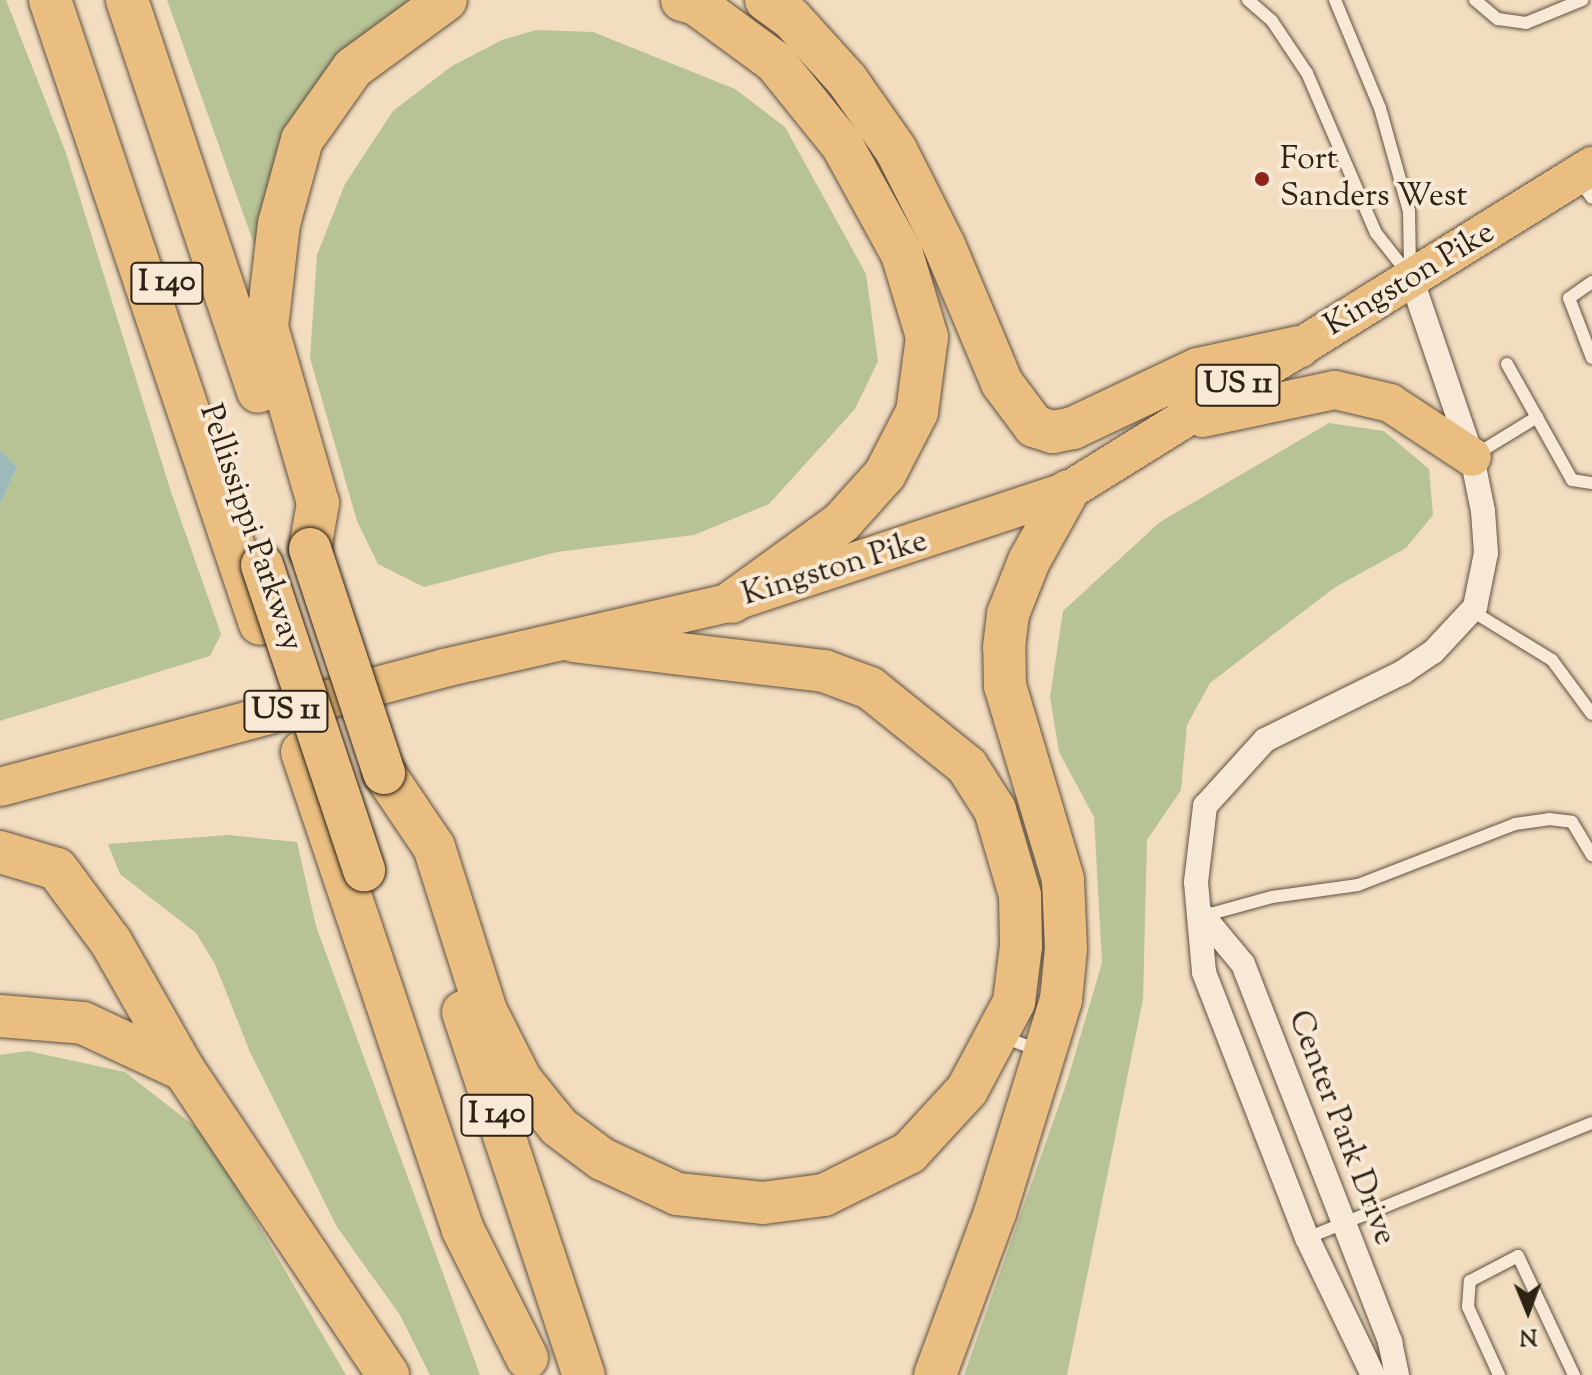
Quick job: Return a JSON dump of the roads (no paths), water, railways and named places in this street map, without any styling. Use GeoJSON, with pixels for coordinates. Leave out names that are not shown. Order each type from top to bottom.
{"type":"FeatureCollection","features":[{"type":"Feature","properties":{"kind":"highway"},"geometry":{"type":"LineString","coordinates":[[50,0],[463,1230],[530,1367]]}},
{"type":"Feature","properties":{"kind":"highway","name":"Pellissippi Parkway"},"geometry":{"type":"LineString","coordinates":[[75,0],[530,1367]]}},
{"type":"Feature","properties":{"kind":"highway","name":"Pellissippi Parkway"},"geometry":{"type":"LineString","coordinates":[[127,0],[384,773],[422,851],[584,1375]]}},
{"type":"Feature","properties":{"kind":"highway"},"geometry":{"type":"LineString","coordinates":[[310,549],[318,503],[267,327],[279,224],[302,140],[353,68],[446,0]]}},
{"type":"Feature","properties":{"kind":"highway"},"geometry":{"type":"LineString","coordinates":[[682,0],[696,4],[775,62],[842,145],[902,254],[927,337],[917,412],[885,474],[842,522],[732,602]]}},
{"type":"Feature","properties":{"kind":"highway"},"geometry":{"type":"LineString","coordinates":[[766,0],[791,18],[847,80],[896,150],[944,245],[1002,383],[1034,426],[1053,432],[1073,428],[1198,369],[1299,347]]}},
{"type":"Feature","properties":{"kind":"highway"},"geometry":{"type":"LineString","coordinates":[[935,1375],[1046,1054],[1062,987],[1063,879],[1005,686],[1004,647],[1008,614],[1029,561],[1068,491]]}},
{"type":"Feature","properties":{"kind":"highway"},"geometry":{"type":"LineString","coordinates":[[422,851],[486,1011],[521,1080],[559,1127],[602,1159],[677,1194],[763,1203],[824,1195],[855,1183],[909,1153],[967,1090],[1014,1002],[1021,946],[1020,895],[995,810],[967,766],[870,688],[824,671],[574,641]]}},
{"type":"Feature","properties":{"kind":"highway"},"geometry":{"type":"LineString","coordinates":[[0,852],[57,869],[111,942],[184,1070],[388,1375]]}},
{"type":"Feature","properties":{"kind":"highway"},"geometry":{"type":"LineString","coordinates":[[0,1016],[83,1023],[184,1070]]}},
{"type":"Feature","properties":{"kind":"main road","name":"Kingston Pike"},"geometry":{"type":"LineString","coordinates":[[0,787],[444,668],[574,641],[732,602],[1068,491],[1411,278],[1587,180]]}},
{"type":"Feature","properties":{"kind":"main road"},"geometry":{"type":"LineString","coordinates":[[1176,424],[1335,390],[1390,403],[1472,457]]}},
{"type":"Feature","properties":{"kind":"street"},"geometry":{"type":"LineString","coordinates":[[1373,1375],[1307,1238],[1204,972],[1203,916],[1196,882],[1205,806],[1265,740],[1403,672],[1433,652],[1472,611],[1486,553],[1472,457],[1411,278]]}},
{"type":"Feature","properties":{"kind":"street","name":"Center Park Drive"},"geometry":{"type":"LineString","coordinates":[[1203,916],[1243,964],[1390,1342],[1397,1375]]}},
{"type":"Feature","properties":{"kind":"lane"},"geometry":{"type":"LineString","coordinates":[[1248,0],[1272,21],[1307,73],[1376,233],[1411,278]]}},
{"type":"Feature","properties":{"kind":"lane"},"geometry":{"type":"LineString","coordinates":[[1335,0],[1380,108],[1409,211],[1411,278]]}},
{"type":"Feature","properties":{"kind":"lane"},"geometry":{"type":"LineString","coordinates":[[1475,0],[1498,19],[1526,23],[1582,0]]}},
{"type":"Feature","properties":{"kind":"lane"},"geometry":{"type":"LineString","coordinates":[[1592,282],[1569,298],[1592,358]]}},
{"type":"Feature","properties":{"kind":"lane"},"geometry":{"type":"LineString","coordinates":[[1507,364],[1572,480],[1592,483]]}},
{"type":"Feature","properties":{"kind":"lane"},"geometry":{"type":"LineString","coordinates":[[1472,457],[1537,417]]}},
{"type":"Feature","properties":{"kind":"lane"},"geometry":{"type":"LineString","coordinates":[[1472,611],[1552,660],[1592,714]]}},
{"type":"Feature","properties":{"kind":"lane"},"geometry":{"type":"LineString","coordinates":[[1203,916],[1272,897],[1358,885],[1515,824],[1549,819],[1572,822],[1592,855]]}},
{"type":"Feature","properties":{"kind":"lane"},"geometry":{"type":"LineString","coordinates":[[999,1035],[1046,1054]]}},
{"type":"Feature","properties":{"kind":"lane"},"geometry":{"type":"LineString","coordinates":[[1307,1238],[1592,1123]]}},
{"type":"Feature","properties":{"kind":"lane"},"geometry":{"type":"LineString","coordinates":[[1499,1375],[1468,1307],[1470,1281],[1518,1256],[1574,1375]]}},
{"type":"Feature","properties":{"kind":"water"},"geometry":{"type":"Polygon","coordinates":[[[0,450],[17,467],[0,505],[0,450]]]}},
{"type":"Feature","properties":{"kind":"place","name":"Fort Sanders West"},"geometry":{"type":"Point","coordinates":[1262,179]}}]}
